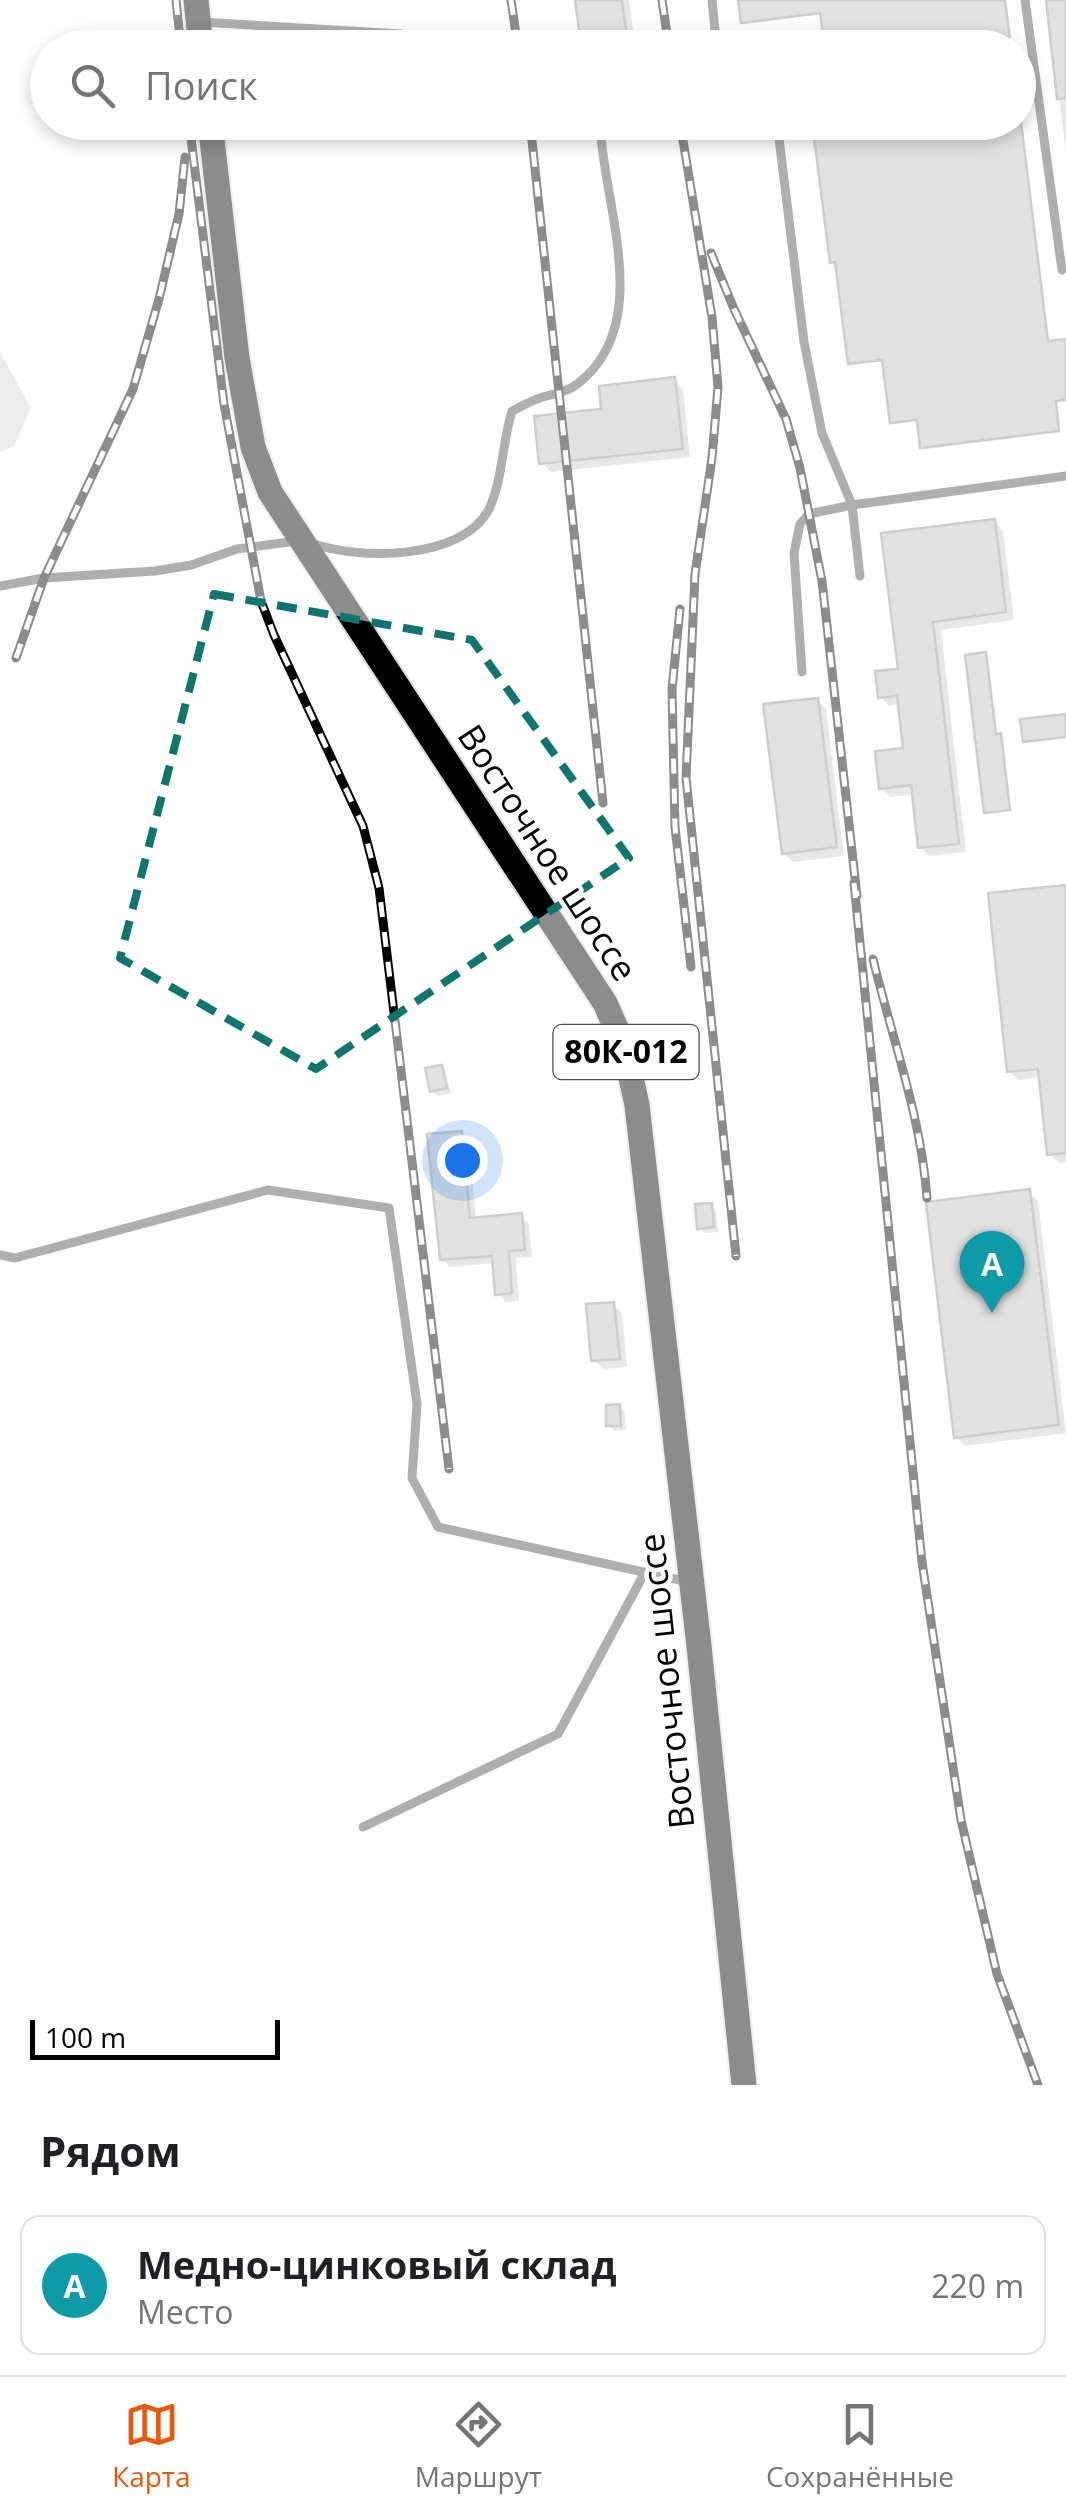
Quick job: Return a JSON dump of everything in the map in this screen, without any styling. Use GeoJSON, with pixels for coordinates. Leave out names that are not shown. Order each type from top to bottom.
{"type":"FeatureCollection","features":[{"type":"Feature","properties":{"kind":"main road","name":"Восточное шоссе"},"geometry":{"type":"LineString","coordinates":[[212,140],[237,358],[252,447],[270,492],[605,1003],[624,1046],[637,1105],[744,2085]]}},
{"type":"Feature","properties":{"kind":"lane"},"geometry":{"type":"LineString","coordinates":[[712,0],[715,30]]}},
{"type":"Feature","properties":{"kind":"lane"},"geometry":{"type":"LineString","coordinates":[[1024,0],[1028,30]]}},
{"type":"Feature","properties":{"kind":"lane"},"geometry":{"type":"LineString","coordinates":[[198,23],[327,30]]}},
{"type":"Feature","properties":{"kind":"lane"},"geometry":{"type":"LineString","coordinates":[[1036,85],[1062,270]]}},
{"type":"Feature","properties":{"kind":"lane"},"geometry":{"type":"LineString","coordinates":[[0,586],[44,578],[155,571],[192,565],[237,549],[302,540],[330,550],[430,550],[468,532],[489,508],[512,411],[538,398],[571,389],[588,376],[610,342],[619,296],[619,252],[600,140]]}},
{"type":"Feature","properties":{"kind":"lane"},"geometry":{"type":"LineString","coordinates":[[779,140],[798,299],[818,415],[852,505],[860,576]]}},
{"type":"Feature","properties":{"kind":"lane"},"geometry":{"type":"LineString","coordinates":[[802,672],[794,552],[800,524],[810,514],[1066,476]]}},
{"type":"Feature","properties":{"kind":"lane"},"geometry":{"type":"LineString","coordinates":[[0,1255],[15,1258],[268,1190],[389,1208],[417,1404],[412,1478],[438,1526],[692,1582]]}},
{"type":"Feature","properties":{"kind":"lane"},"geometry":{"type":"LineString","coordinates":[[362,1828],[558,1734],[645,1572]]}},
{"type":"Feature","properties":{"kind":"highlighted area"},"geometry":{"type":"Polygon","coordinates":[[[214,594],[472,640],[629,858],[316,1069],[120,958],[214,594]]]}},
{"type":"Feature","properties":{"kind":"shaded area"},"geometry":{"type":"Polygon","coordinates":[[[0,352],[31,408],[14,446],[0,452],[0,352]]]}},
{"type":"Feature","properties":{"kind":"building"},"geometry":{"type":"Polygon","coordinates":[[[575,0],[622,0],[626,30],[579,30],[575,0]]]}},
{"type":"Feature","properties":{"kind":"building"},"geometry":{"type":"Polygon","coordinates":[[[738,0],[1005,0],[1009,30],[822,30],[820,13],[741,23],[738,0]]]}},
{"type":"Feature","properties":{"kind":"building"},"geometry":{"type":"Polygon","coordinates":[[[1046,0],[1066,0],[1066,98],[1057,99],[1046,0]]]}},
{"type":"Feature","properties":{"kind":"building"},"geometry":{"type":"Polygon","coordinates":[[[814,140],[1023,140],[1048,341],[1066,339],[1066,400],[1056,401],[1059,431],[920,448],[917,420],[890,423],[882,360],[848,364],[835,262],[830,263],[814,140]]]}},
{"type":"Feature","properties":{"kind":"building"},"geometry":{"type":"Polygon","coordinates":[[[675,377],[683,449],[539,464],[534,416],[601,409],[599,386],[675,377]]]}},
{"type":"Feature","properties":{"kind":"building"},"geometry":{"type":"Polygon","coordinates":[[[995,519],[1006,612],[933,622],[959,844],[918,848],[911,785],[879,789],[875,751],[903,748],[897,696],[878,698],[875,671],[898,669],[881,533],[995,519]]]}},
{"type":"Feature","properties":{"kind":"building"},"geometry":{"type":"Polygon","coordinates":[[[986,652],[1010,810],[984,813],[965,655],[986,652]]]}},
{"type":"Feature","properties":{"kind":"building"},"geometry":{"type":"Polygon","coordinates":[[[818,698],[837,847],[782,854],[763,704],[818,698]]]}},
{"type":"Feature","properties":{"kind":"building"},"geometry":{"type":"Polygon","coordinates":[[[1066,714],[1066,737],[1023,742],[1020,719],[1066,714]]]}},
{"type":"Feature","properties":{"kind":"building"},"geometry":{"type":"Polygon","coordinates":[[[1066,885],[1066,1153],[1047,1155],[1038,1069],[1007,1072],[988,893],[1066,885]]]}},
{"type":"Feature","properties":{"kind":"building"},"geometry":{"type":"Polygon","coordinates":[[[442,1065],[447,1088],[430,1092],[425,1068],[442,1065]]]}},
{"type":"Feature","properties":{"kind":"building"},"geometry":{"type":"Polygon","coordinates":[[[462,1131],[470,1218],[522,1213],[525,1250],[509,1251],[512,1293],[495,1295],[492,1256],[440,1260],[427,1134],[462,1131]]]}},
{"type":"Feature","properties":{"kind":"building"},"geometry":{"type":"Polygon","coordinates":[[[1030,1189],[1059,1425],[954,1438],[926,1202],[1030,1189]]]}},
{"type":"Feature","properties":{"kind":"building"},"geometry":{"type":"Polygon","coordinates":[[[712,1203],[714,1227],[697,1229],[695,1204],[712,1203]]]}},
{"type":"Feature","properties":{"kind":"building"},"geometry":{"type":"Polygon","coordinates":[[[614,1302],[620,1359],[591,1361],[586,1304],[614,1302]]]}},
{"type":"Feature","properties":{"kind":"building"},"geometry":{"type":"Polygon","coordinates":[[[620,1404],[621,1426],[606,1426],[606,1405],[620,1404]]]}},
{"type":"Feature","properties":{"kind":"railway"},"geometry":{"type":"LineString","coordinates":[[176,0],[179,30]]}},
{"type":"Feature","properties":{"kind":"railway"},"geometry":{"type":"LineString","coordinates":[[511,0],[515,30]]}},
{"type":"Feature","properties":{"kind":"railway"},"geometry":{"type":"LineString","coordinates":[[662,0],[666,30]]}},
{"type":"Feature","properties":{"kind":"railway"},"geometry":{"type":"LineString","coordinates":[[191,140],[224,404],[261,601],[363,826],[379,888],[449,1469]]}},
{"type":"Feature","properties":{"kind":"railway"},"geometry":{"type":"LineString","coordinates":[[532,140],[603,803]]}},
{"type":"Feature","properties":{"kind":"railway"},"geometry":{"type":"LineString","coordinates":[[683,140],[712,317],[718,387],[695,574],[686,778],[736,1256]]}},
{"type":"Feature","properties":{"kind":"railway"},"geometry":{"type":"LineString","coordinates":[[16,658],[44,578],[133,389],[179,214],[185,157]]}},
{"type":"Feature","properties":{"kind":"railway"},"geometry":{"type":"LineString","coordinates":[[711,253],[786,419],[800,468],[822,581],[857,896]]}},
{"type":"Feature","properties":{"kind":"railway"},"geometry":{"type":"LineString","coordinates":[[680,609],[672,689],[675,827],[691,967]]}},
{"type":"Feature","properties":{"kind":"railway"},"geometry":{"type":"LineString","coordinates":[[854,883],[922,1562],[961,1820],[997,1974],[1038,2085]]}},
{"type":"Feature","properties":{"kind":"railway"},"geometry":{"type":"LineString","coordinates":[[873,959],[912,1107],[927,1198]]}},
{"type":"Feature","properties":{"kind":"place","name":"Медно-цинковый склад"},"geometry":{"type":"Point","coordinates":[992,1313]}}]}
